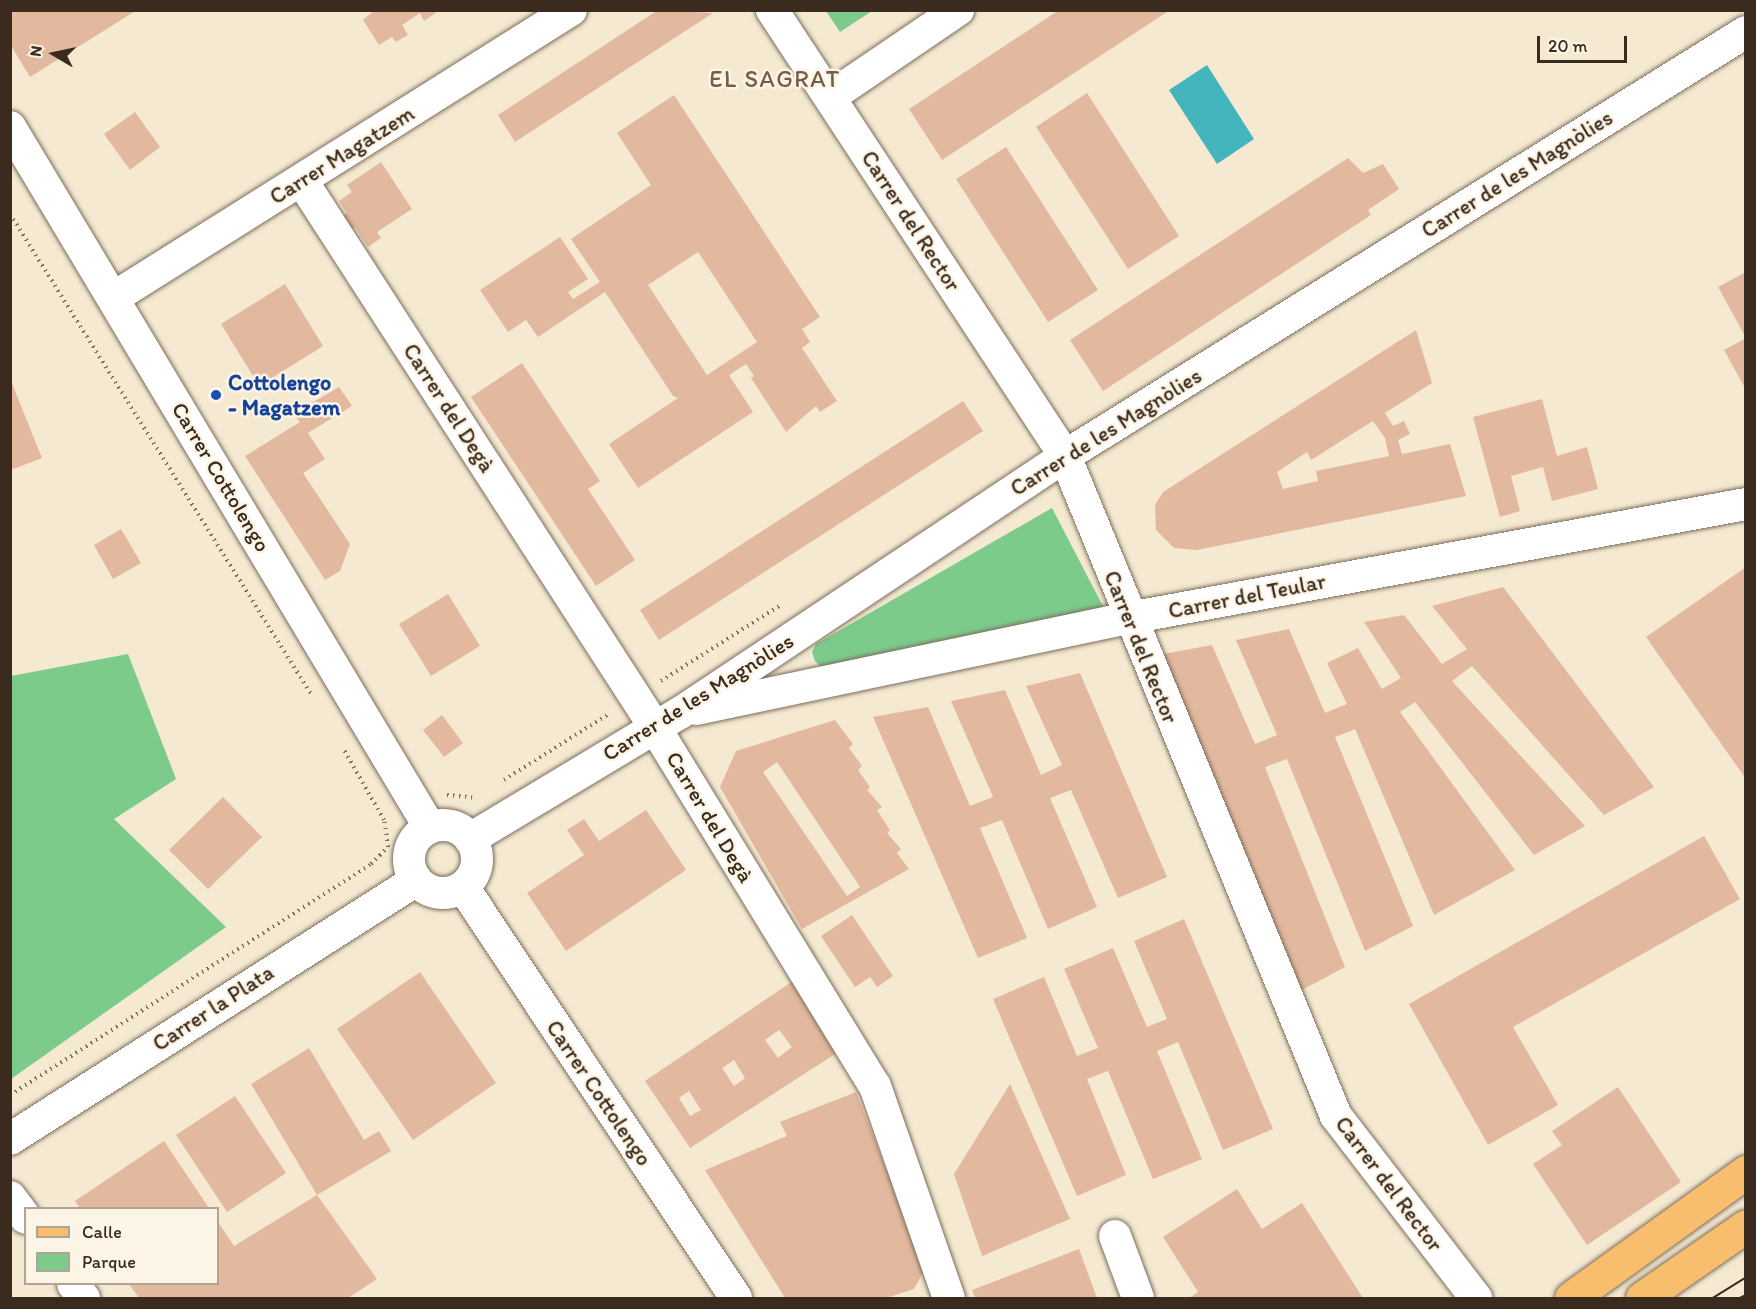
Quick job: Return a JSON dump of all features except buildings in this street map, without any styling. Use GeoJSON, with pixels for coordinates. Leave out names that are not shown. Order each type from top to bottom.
{"type":"FeatureCollection","features":[{"type":"Feature","properties":{"kind":"main road"},"geometry":{"type":"LineString","coordinates":[[1571,1299],[1746,1172]]}},
{"type":"Feature","properties":{"kind":"main road"},"geometry":{"type":"LineString","coordinates":[[1642,1299],[1746,1226]]}},
{"type":"Feature","properties":{"kind":"street","name":"Carrer Magatzem"},"geometry":{"type":"LineString","coordinates":[[113,298],[571,10]]}},
{"type":"Feature","properties":{"kind":"street","name":"Carrer del Rector"},"geometry":{"type":"LineString","coordinates":[[772,10],[1065,456],[1129,618],[1336,1116],[1476,1299]]}},
{"type":"Feature","properties":{"kind":"street"},"geometry":{"type":"LineString","coordinates":[[830,97],[958,10]]}},
{"type":"Feature","properties":{"kind":"street","name":"Carrer de les Magnòlies"},"geometry":{"type":"LineString","coordinates":[[470,839],[667,719],[1065,456],[1746,32]]}},
{"type":"Feature","properties":{"kind":"street","name":"Carrer Cottolengo"},"geometry":{"type":"LineString","coordinates":[[10,127],[430,828]]}},
{"type":"Feature","properties":{"kind":"street","name":"Carrer del Degà"},"geometry":{"type":"LineString","coordinates":[[302,181],[667,719],[874,1086],[949,1299]]}},
{"type":"Feature","properties":{"kind":"street","name":"Carrer del Teular"},"geometry":{"type":"LineString","coordinates":[[667,719],[1129,618],[1746,504]]}},
{"type":"Feature","properties":{"kind":"street"},"geometry":{"type":"LineString","coordinates":[[452,827],[470,839],[477,859],[475,870],[463,887],[443,893],[424,888],[416,880],[411,871],[411,851],[421,834],[430,828],[452,827]]}},
{"type":"Feature","properties":{"kind":"street","name":"Carrer la Plata"},"geometry":{"type":"LineString","coordinates":[[10,1139],[416,880]]}},
{"type":"Feature","properties":{"kind":"street","name":"Carrer Cottolengo"},"geometry":{"type":"LineString","coordinates":[[463,887],[736,1299]]}},
{"type":"Feature","properties":{"kind":"street"},"geometry":{"type":"LineString","coordinates":[[10,1197],[24,1215]]}},
{"type":"Feature","properties":{"kind":"street"},"geometry":{"type":"LineString","coordinates":[[1114,1236],[1138,1299]]}},
{"type":"Feature","properties":{"kind":"street"},"geometry":{"type":"LineString","coordinates":[[74,1285],[84,1299]]}},
{"type":"Feature","properties":{"kind":"path"},"geometry":{"type":"LineString","coordinates":[[10,214],[312,697]]}},
{"type":"Feature","properties":{"kind":"path"},"geometry":{"type":"LineString","coordinates":[[10,1095],[371,864],[388,847],[384,820],[343,748]]}},
{"type":"Feature","properties":{"kind":"green space"},"geometry":{"type":"Polygon","coordinates":[[[826,11],[872,11],[840,32],[826,11]]]}},
{"type":"Feature","properties":{"kind":"green space"},"geometry":{"type":"Polygon","coordinates":[[[1052,508],[1107,614],[821,667],[815,661],[812,652],[816,644],[1052,508]]]}},
{"type":"Feature","properties":{"kind":"green space"},"geometry":{"type":"Polygon","coordinates":[[[128,654],[176,779],[114,819],[226,927],[11,1079],[11,676],[128,654]]]}},
{"type":"Feature","properties":{"kind":"water"},"geometry":{"type":"Polygon","coordinates":[[[1207,65],[1254,139],[1217,164],[1169,90],[1207,65]]]}},
{"type":"Feature","properties":{"kind":"tram line"},"geometry":{"type":"LineString","coordinates":[[1713,1298],[1746,1277]]}},
{"type":"Feature","properties":{"kind":"tram line"},"geometry":{"type":"LineString","coordinates":[[1740,1298],[1746,1295]]}},
{"type":"Feature","properties":{"kind":"place","name":"Cottolengo - Magatzem"},"geometry":{"type":"Point","coordinates":[216,395]}},
{"type":"Feature","properties":{"kind":"district","name":"EL SAGRAT"},"geometry":{"type":"Point","coordinates":[775,79]}}]}
